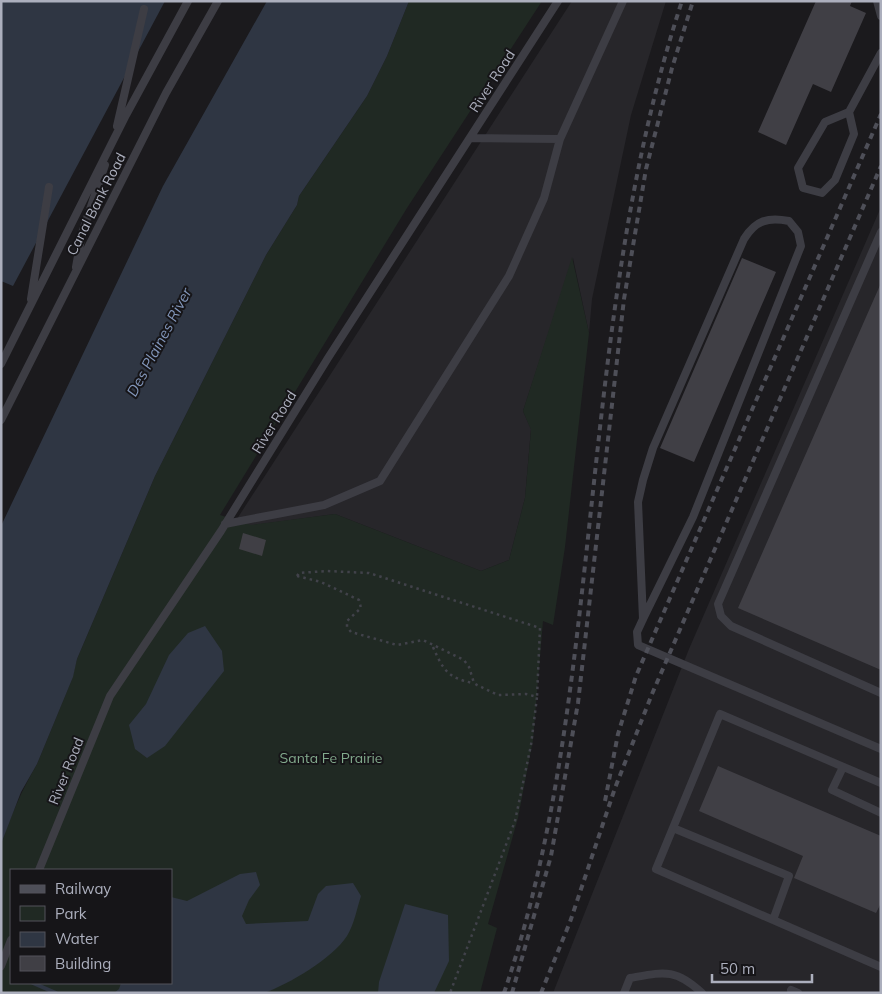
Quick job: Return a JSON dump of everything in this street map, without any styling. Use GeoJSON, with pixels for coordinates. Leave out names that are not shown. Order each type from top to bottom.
{"type":"FeatureCollection","features":[{"type":"Feature","properties":{"kind":"lane"},"geometry":{"type":"LineString","coordinates":[[1,364],[114,138],[188,1]]}},
{"type":"Feature","properties":{"kind":"lane","name":"Canal Bank Road"},"geometry":{"type":"LineString","coordinates":[[1,420],[166,93],[218,1]]}},
{"type":"Feature","properties":{"kind":"lane","name":"River Road"},"geometry":{"type":"LineString","coordinates":[[40,869],[110,696],[226,524],[328,358],[558,1]]}},
{"type":"Feature","properties":{"kind":"lane"},"geometry":{"type":"LineString","coordinates":[[226,524],[324,506],[380,481],[509,276],[544,198],[560,140],[623,1]]}},
{"type":"Feature","properties":{"kind":"lane"},"geometry":{"type":"LineString","coordinates":[[877,1],[881,16]]}},
{"type":"Feature","properties":{"kind":"lane"},"geometry":{"type":"LineString","coordinates":[[74,276],[82,233],[114,138],[144,9]]}},
{"type":"Feature","properties":{"kind":"lane"},"geometry":{"type":"LineString","coordinates":[[849,112],[854,134],[835,180],[822,194],[803,188],[798,168],[825,122],[849,112],[881,52]]}},
{"type":"Feature","properties":{"kind":"lane"},"geometry":{"type":"LineString","coordinates":[[470,138],[560,140]]}},
{"type":"Feature","properties":{"kind":"lane"},"geometry":{"type":"LineString","coordinates":[[30,306],[49,187]]}},
{"type":"Feature","properties":{"kind":"lane"},"geometry":{"type":"LineString","coordinates":[[643,619],[638,502],[654,448],[744,239],[752,227],[765,219],[789,221],[798,232],[801,246],[693,517],[637,632],[638,645],[881,749]]}},
{"type":"Feature","properties":{"kind":"lane"},"geometry":{"type":"LineString","coordinates":[[881,232],[718,604],[722,616],[731,626],[881,693]]}},
{"type":"Feature","properties":{"kind":"lane"},"geometry":{"type":"LineString","coordinates":[[881,783],[720,714],[656,869],[881,967]]}},
{"type":"Feature","properties":{"kind":"lane"},"geometry":{"type":"LineString","coordinates":[[843,767],[832,790],[881,813]]}},
{"type":"Feature","properties":{"kind":"lane"},"geometry":{"type":"LineString","coordinates":[[673,828],[789,876],[773,920]]}},
{"type":"Feature","properties":{"kind":"lane"},"geometry":{"type":"LineString","coordinates":[[1,966],[10,943]]}},
{"type":"Feature","properties":{"kind":"lane"},"geometry":{"type":"LineString","coordinates":[[624,993],[630,978],[661,972],[685,978],[702,993]]}},
{"type":"Feature","properties":{"kind":"path"},"geometry":{"type":"LineString","coordinates":[[450,993],[515,821],[531,745],[537,697],[540,628],[369,573],[327,571],[299,573],[296,576],[321,582],[359,600],[360,608],[347,621],[347,627],[351,632],[397,645],[422,640],[464,660],[474,683]]}},
{"type":"Feature","properties":{"kind":"path"},"geometry":{"type":"LineString","coordinates":[[434,647],[447,674],[457,679],[474,683],[498,695],[526,694],[537,697]]}},
{"type":"Feature","properties":{"kind":"shaded area"},"geometry":{"type":"Polygon","coordinates":[[[572,1],[666,1],[631,115],[592,299],[589,333],[573,258],[523,411],[531,429],[525,498],[509,560],[481,571],[335,514],[240,527],[235,522],[572,1]]]}},
{"type":"Feature","properties":{"kind":"shaded area"},"geometry":{"type":"Polygon","coordinates":[[[881,207],[881,993],[553,993],[689,649],[881,207]]]}},
{"type":"Feature","properties":{"kind":"green space","name":"Santa Fe Prairie"},"geometry":{"type":"Polygon","coordinates":[[[409,1],[542,1],[407,208],[220,515],[251,525],[335,514],[481,571],[509,560],[525,498],[531,430],[523,411],[572,257],[589,333],[565,547],[553,625],[543,621],[533,740],[518,818],[488,924],[497,928],[480,993],[1,993],[1,844],[13,813],[26,783],[37,764],[72,679],[77,659],[155,476],[266,255],[297,205],[299,196],[367,96],[387,56],[409,1]]]}},
{"type":"Feature","properties":{"kind":"water"},"geometry":{"type":"Polygon","coordinates":[[[1,1],[165,1],[13,286],[1,281],[1,1]]]}},
{"type":"Feature","properties":{"kind":"water","name":"Des Plaines River"},"geometry":{"type":"Polygon","coordinates":[[[267,1],[409,1],[387,56],[367,96],[299,196],[297,205],[266,255],[155,476],[77,659],[73,677],[37,764],[21,792],[1,844],[1,526],[163,186],[267,1]]]}},
{"type":"Feature","properties":{"kind":"water"},"geometry":{"type":"Polygon","coordinates":[[[205,626],[222,651],[224,671],[165,746],[147,758],[135,749],[129,725],[146,704],[169,655],[188,633],[205,626]]]}},
{"type":"Feature","properties":{"kind":"water"},"geometry":{"type":"Polygon","coordinates":[[[256,872],[260,885],[249,900],[242,916],[246,924],[308,921],[318,894],[326,886],[353,883],[361,896],[347,936],[321,962],[285,984],[264,993],[114,993],[119,989],[121,984],[172,984],[172,897],[187,901],[240,874],[256,872]]]}},
{"type":"Feature","properties":{"kind":"water"},"geometry":{"type":"Polygon","coordinates":[[[405,904],[448,915],[449,961],[434,993],[378,993],[379,982],[405,904]]]}},
{"type":"Feature","properties":{"kind":"building"},"geometry":{"type":"Polygon","coordinates":[[[816,1],[852,1],[850,6],[866,13],[831,92],[813,84],[786,145],[758,132],[816,1]]]}},
{"type":"Feature","properties":{"kind":"building"},"geometry":{"type":"Polygon","coordinates":[[[742,258],[776,272],[694,462],[660,448],[742,258]]]}},
{"type":"Feature","properties":{"kind":"building"},"geometry":{"type":"Polygon","coordinates":[[[881,283],[881,670],[738,608],[881,283]]]}},
{"type":"Feature","properties":{"kind":"building"},"geometry":{"type":"Polygon","coordinates":[[[243,533],[266,540],[262,556],[239,549],[243,533]]]}},
{"type":"Feature","properties":{"kind":"building"},"geometry":{"type":"Polygon","coordinates":[[[718,766],[881,836],[881,903],[876,913],[794,878],[803,856],[699,811],[718,766]]]}},
{"type":"Feature","properties":{"kind":"waterway"},"geometry":{"type":"LineString","coordinates":[[35,984],[56,993]]}},
{"type":"Feature","properties":{"kind":"railway"},"geometry":{"type":"LineString","coordinates":[[504,993],[534,888],[546,835],[565,728],[609,351],[630,210],[661,70],[682,1]]}},
{"type":"Feature","properties":{"kind":"railway"},"geometry":{"type":"LineString","coordinates":[[512,993],[551,856],[578,703],[624,299],[646,169],[672,68],[693,1]]}},
{"type":"Feature","properties":{"kind":"railway"},"geometry":{"type":"LineString","coordinates":[[605,801],[618,734],[636,676],[881,114]]}},
{"type":"Feature","properties":{"kind":"railway"},"geometry":{"type":"LineString","coordinates":[[541,993],[570,922],[615,788],[652,694],[881,166]]}}]}
